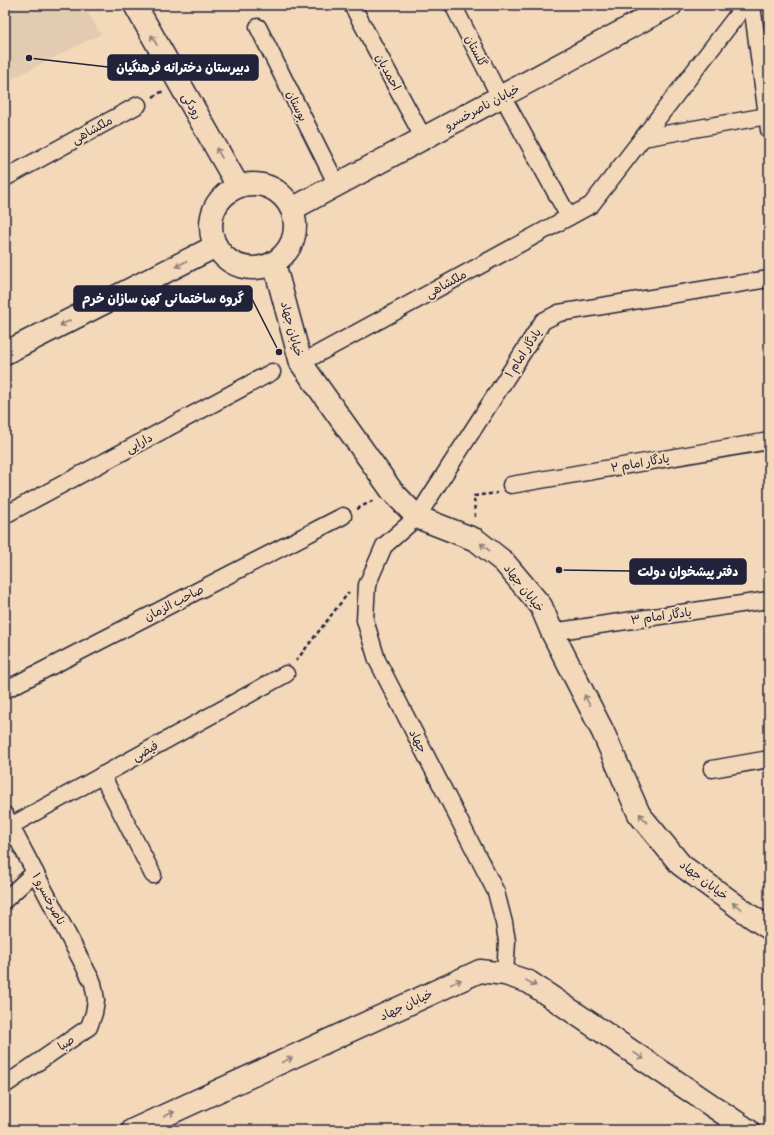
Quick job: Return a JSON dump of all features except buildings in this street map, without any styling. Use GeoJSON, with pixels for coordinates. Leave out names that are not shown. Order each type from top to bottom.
{"type":"FeatureCollection","features":[{"type":"Feature","properties":{"kind":"main road","name":"رودکی"},"geometry":{"type":"LineString","coordinates":[[134,5],[238,186]]}},
{"type":"Feature","properties":{"kind":"main road","name":"خیابان ناصرخسرو"},"geometry":{"type":"LineString","coordinates":[[292,209],[424,138],[505,103],[671,5]]}},
{"type":"Feature","properties":{"kind":"main road"},"geometry":{"type":"LineString","coordinates":[[251,184],[264,185],[275,190],[285,198],[292,209],[296,221],[295,233],[291,245],[284,255],[274,263],[262,268],[248,268],[235,265],[224,257],[216,246],[211,233],[211,218],[216,205],[226,194],[238,186],[251,184]]}},
{"type":"Feature","properties":{"kind":"main road"},"geometry":{"type":"LineString","coordinates":[[5,354],[216,246]]}},
{"type":"Feature","properties":{"kind":"main road","name":"خیابان جهاد"},"geometry":{"type":"LineString","coordinates":[[274,263],[301,363],[392,491],[417,517],[476,540],[504,562],[541,606],[552,632],[603,732],[639,814],[681,865],[769,928]]}},
{"type":"Feature","properties":{"kind":"main road","name":"خیابان جهاد"},"geometry":{"type":"LineString","coordinates":[[133,1130],[480,971],[505,974],[529,982],[748,1130]]}},
{"type":"Feature","properties":{"kind":"street","name":"احمدیان"},"geometry":{"type":"LineString","coordinates":[[352,5],[424,138]]}},
{"type":"Feature","properties":{"kind":"street","name":"گلستان"},"geometry":{"type":"LineString","coordinates":[[452,5],[569,217]]}},
{"type":"Feature","properties":{"kind":"street"},"geometry":{"type":"LineString","coordinates":[[643,138],[745,5]]}},
{"type":"Feature","properties":{"kind":"street"},"geometry":{"type":"LineString","coordinates":[[643,138],[768,123],[752,5]]}},
{"type":"Feature","properties":{"kind":"street","name":"بوستان"},"geometry":{"type":"LineString","coordinates":[[258,27],[337,185]]}},
{"type":"Feature","properties":{"kind":"street","name":"ملکشاهی"},"geometry":{"type":"LineString","coordinates":[[5,178],[138,105]]}},
{"type":"Feature","properties":{"kind":"street","name":"ملکشاهی"},"geometry":{"type":"LineString","coordinates":[[301,363],[591,205],[643,138]]}},
{"type":"Feature","properties":{"kind":"street","name":"یادگار امام ۱"},"geometry":{"type":"LineString","coordinates":[[417,517],[543,321],[559,313],[769,279]]}},
{"type":"Feature","properties":{"kind":"street","name":"دارایی"},"geometry":{"type":"LineString","coordinates":[[5,515],[272,372]]}},
{"type":"Feature","properties":{"kind":"street","name":"یادگار امام ۲"},"geometry":{"type":"LineString","coordinates":[[511,485],[769,441]]}},
{"type":"Feature","properties":{"kind":"street","name":"صاحب الزمان"},"geometry":{"type":"LineString","coordinates":[[5,690],[343,516]]}},
{"type":"Feature","properties":{"kind":"street","name":"جهاد"},"geometry":{"type":"LineString","coordinates":[[417,517],[384,546],[367,585],[365,620],[377,660],[496,892],[507,941],[505,974]]}},
{"type":"Feature","properties":{"kind":"street","name":"یادگار امام ۳"},"geometry":{"type":"LineString","coordinates":[[552,632],[769,600]]}},
{"type":"Feature","properties":{"kind":"street","name":"فیضی"},"geometry":{"type":"LineString","coordinates":[[7,823],[102,775],[286,674]]}},
{"type":"Feature","properties":{"kind":"street"},"geometry":{"type":"LineString","coordinates":[[712,769],[769,759]]}},
{"type":"Feature","properties":{"kind":"street"},"geometry":{"type":"LineString","coordinates":[[102,775],[154,875]]}},
{"type":"Feature","properties":{"kind":"street","name":"ناصرخسرو ۱"},"geometry":{"type":"LineString","coordinates":[[7,823],[35,872],[93,983]]}},
{"type":"Feature","properties":{"kind":"street"},"geometry":{"type":"LineString","coordinates":[[5,900],[35,872]]}},
{"type":"Feature","properties":{"kind":"street","name":"صبا"},"geometry":{"type":"LineString","coordinates":[[5,1085],[89,1027],[94,1013],[96,1000],[93,983]]}},
{"type":"Feature","properties":{"kind":"path"},"geometry":{"type":"LineString","coordinates":[[138,105],[179,83]]}},
{"type":"Feature","properties":{"kind":"path"},"geometry":{"type":"LineString","coordinates":[[476,540],[474,496],[512,492],[511,485]]}},
{"type":"Feature","properties":{"kind":"path"},"geometry":{"type":"LineString","coordinates":[[343,516],[392,491]]}},
{"type":"Feature","properties":{"kind":"path"},"geometry":{"type":"LineString","coordinates":[[286,674],[351,588]]}},
{"type":"Feature","properties":{"kind":"shaded area"},"geometry":{"type":"Polygon","coordinates":[[[16,5],[83,5],[101,34],[5,82],[5,11],[16,5]]]}},
{"type":"Feature","properties":{"kind":"place","name":"دبیرستان دخترانه فرهنگیان"},"geometry":{"type":"Point","coordinates":[29,58]}},
{"type":"Feature","properties":{"kind":"place","name":"گروه ساختمانی کهن سازان خرم"},"geometry":{"type":"Point","coordinates":[279,352]}},
{"type":"Feature","properties":{"kind":"place","name":"دفتر پیشخوان دولت"},"geometry":{"type":"Point","coordinates":[559,570]}}]}
